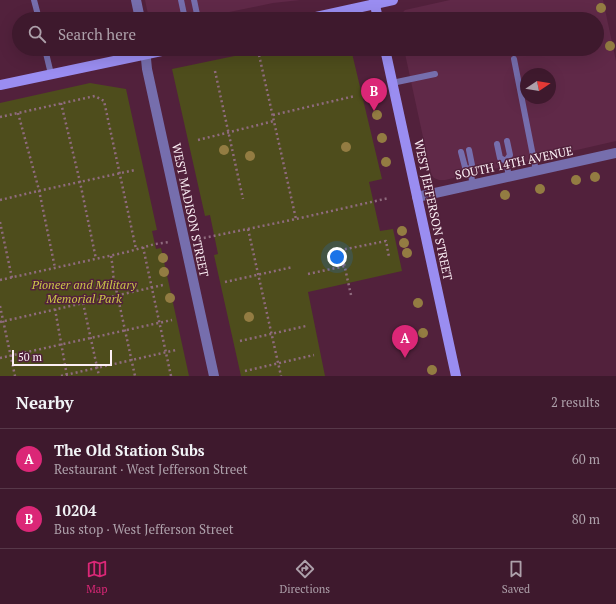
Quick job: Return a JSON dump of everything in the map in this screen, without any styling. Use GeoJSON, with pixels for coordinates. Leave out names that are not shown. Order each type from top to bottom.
{"type":"FeatureCollection","features":[{"type":"Feature","properties":{"kind":"main road"},"geometry":{"type":"LineString","coordinates":[[335,12],[374,2],[393,0]]}},
{"type":"Feature","properties":{"kind":"main road"},"geometry":{"type":"LineString","coordinates":[[374,2],[376,12]]}},
{"type":"Feature","properties":{"kind":"main road"},"geometry":{"type":"LineString","coordinates":[[0,85],[128,56]]}},
{"type":"Feature","properties":{"kind":"main road","name":"WEST JEFFERSON STREET"},"geometry":{"type":"LineString","coordinates":[[386,56],[456,376]]}},
{"type":"Feature","properties":{"kind":"street"},"geometry":{"type":"LineString","coordinates":[[136,0],[139,12]]}},
{"type":"Feature","properties":{"kind":"street","name":"WEST MADISON STREET"},"geometry":{"type":"LineString","coordinates":[[145,56],[146,69],[214,376]]}},
{"type":"Feature","properties":{"kind":"street","name":"SOUTH 14TH AVENUE"},"geometry":{"type":"LineString","coordinates":[[417,197],[616,153]]}},
{"type":"Feature","properties":{"kind":"lane"},"geometry":{"type":"LineString","coordinates":[[34,0],[37,12]]}},
{"type":"Feature","properties":{"kind":"lane"},"geometry":{"type":"LineString","coordinates":[[181,0],[184,12]]}},
{"type":"Feature","properties":{"kind":"lane"},"geometry":{"type":"LineString","coordinates":[[194,0],[197,12]]}},
{"type":"Feature","properties":{"kind":"lane"},"geometry":{"type":"LineString","coordinates":[[47,56],[52,74]]}},
{"type":"Feature","properties":{"kind":"lane"},"geometry":{"type":"LineString","coordinates":[[514,59],[536,171]]}},
{"type":"Feature","properties":{"kind":"lane"},"geometry":{"type":"LineString","coordinates":[[392,83],[434,74]]}},
{"type":"Feature","properties":{"kind":"lane"},"geometry":{"type":"LineString","coordinates":[[507,141],[510,155],[506,161],[509,177]]}},
{"type":"Feature","properties":{"kind":"lane"},"geometry":{"type":"LineString","coordinates":[[497,144],[500,158],[506,161]]}},
{"type":"Feature","properties":{"kind":"lane"},"geometry":{"type":"LineString","coordinates":[[469,150],[472,166],[470,170],[473,185]]}},
{"type":"Feature","properties":{"kind":"lane"},"geometry":{"type":"LineString","coordinates":[[461,152],[465,167],[470,170]]}},
{"type":"Feature","properties":{"kind":"path"},"geometry":{"type":"LineString","coordinates":[[259,56],[296,219]]}},
{"type":"Feature","properties":{"kind":"path"},"geometry":{"type":"LineString","coordinates":[[215,71],[243,199]]}},
{"type":"Feature","properties":{"kind":"path"},"geometry":{"type":"LineString","coordinates":[[0,117],[95,96],[104,101],[136,249]]}},
{"type":"Feature","properties":{"kind":"path"},"geometry":{"type":"LineString","coordinates":[[273,115],[355,96]]}},
{"type":"Feature","properties":{"kind":"path"},"geometry":{"type":"LineString","coordinates":[[61,103],[80,182],[96,259]]}},
{"type":"Feature","properties":{"kind":"path"},"geometry":{"type":"LineString","coordinates":[[18,113],[39,190],[55,268]]}},
{"type":"Feature","properties":{"kind":"path"},"geometry":{"type":"LineString","coordinates":[[198,140],[274,121]]}},
{"type":"Feature","properties":{"kind":"path"},"geometry":{"type":"LineString","coordinates":[[0,200],[39,190],[134,170]]}},
{"type":"Feature","properties":{"kind":"path"},"geometry":{"type":"LineString","coordinates":[[184,243],[389,198]]}},
{"type":"Feature","properties":{"kind":"path"},"geometry":{"type":"LineString","coordinates":[[0,222],[12,278]]}},
{"type":"Feature","properties":{"kind":"path"},"geometry":{"type":"LineString","coordinates":[[248,229],[281,376]]}},
{"type":"Feature","properties":{"kind":"path"},"geometry":{"type":"LineString","coordinates":[[351,295],[341,250],[386,240],[389,256]]}},
{"type":"Feature","properties":{"kind":"path"},"geometry":{"type":"LineString","coordinates":[[0,280],[170,242]]}},
{"type":"Feature","properties":{"kind":"path"},"geometry":{"type":"LineString","coordinates":[[143,247],[171,376]]}},
{"type":"Feature","properties":{"kind":"path"},"geometry":{"type":"LineString","coordinates":[[111,256],[113,275],[134,376]]}},
{"type":"Feature","properties":{"kind":"path"},"geometry":{"type":"LineString","coordinates":[[308,274],[345,266]]}},
{"type":"Feature","properties":{"kind":"path"},"geometry":{"type":"LineString","coordinates":[[225,282],[293,267]]}},
{"type":"Feature","properties":{"kind":"path"},"geometry":{"type":"LineString","coordinates":[[2,322],[163,285]]}},
{"type":"Feature","properties":{"kind":"path"},"geometry":{"type":"LineString","coordinates":[[83,303],[99,376]]}},
{"type":"Feature","properties":{"kind":"path"},"geometry":{"type":"LineString","coordinates":[[0,306],[2,322],[15,376]]}},
{"type":"Feature","properties":{"kind":"path"},"geometry":{"type":"LineString","coordinates":[[55,310],[67,375]]}},
{"type":"Feature","properties":{"kind":"path"},"geometry":{"type":"LineString","coordinates":[[0,358],[172,320]]}},
{"type":"Feature","properties":{"kind":"path"},"geometry":{"type":"LineString","coordinates":[[240,341],[306,326]]}},
{"type":"Feature","properties":{"kind":"path"},"geometry":{"type":"LineString","coordinates":[[61,376],[176,350]]}},
{"type":"Feature","properties":{"kind":"path"},"geometry":{"type":"LineString","coordinates":[[245,371],[314,355]]}},
{"type":"Feature","properties":{"kind":"shaded area"},"geometry":{"type":"Polygon","coordinates":[[[145,0],[300,0],[273,3],[229,12],[148,12],[145,0]]]}},
{"type":"Feature","properties":{"kind":"shaded area"},"geometry":{"type":"Polygon","coordinates":[[[450,0],[603,0],[616,61],[616,141],[445,180],[434,178],[431,174],[406,56],[604,56],[604,12],[403,12],[405,10],[450,0]]]}},
{"type":"Feature","properties":{"kind":"green space"},"geometry":{"type":"Polygon","coordinates":[[[234,56],[353,56],[382,179],[369,182],[380,231],[393,229],[402,271],[308,292],[325,376],[241,376],[214,255],[218,254],[210,215],[205,216],[172,69],[234,56]]]}},
{"type":"Feature","properties":{"kind":"green space","name":"Pioneer and Military Memorial Park"},"geometry":{"type":"Polygon","coordinates":[[[90,83],[126,89],[157,230],[152,231],[156,249],[161,248],[189,376],[0,376],[0,103],[90,83]]]}},
{"type":"Feature","properties":{"kind":"place","name":"10204"},"geometry":{"type":"Point","coordinates":[374,111]}},
{"type":"Feature","properties":{"kind":"place","name":"The Old Station Subs"},"geometry":{"type":"Point","coordinates":[405,358]}}]}
